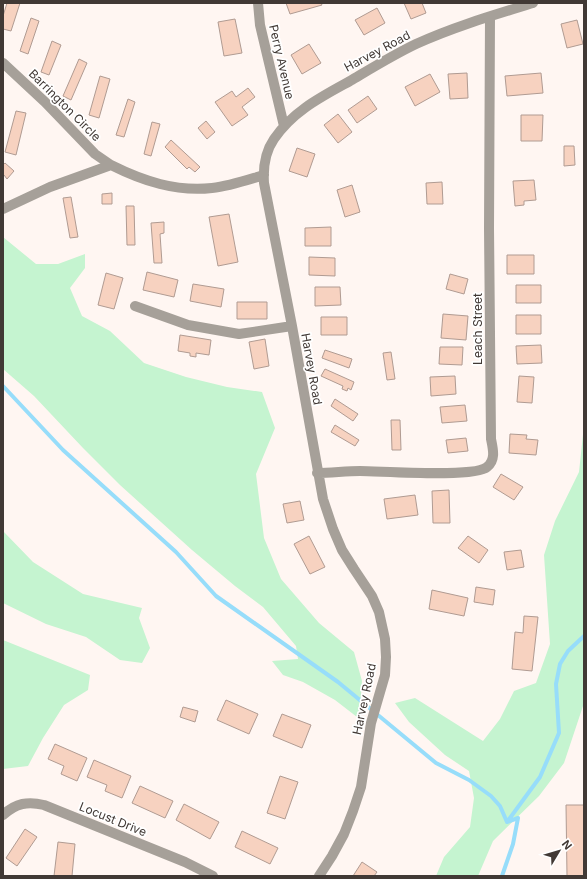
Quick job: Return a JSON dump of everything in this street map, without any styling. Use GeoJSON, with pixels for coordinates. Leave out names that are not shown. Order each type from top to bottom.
{"type":"FeatureCollection","features":[{"type":"Feature","properties":{"kind":"street","name":"Perry Avenue"},"geometry":{"type":"LineString","coordinates":[[258,3],[260,25],[284,126]]}},
{"type":"Feature","properties":{"kind":"street","name":"Harvey Road"},"geometry":{"type":"LineString","coordinates":[[319,876],[344,834],[361,787],[371,723],[385,675],[385,639],[382,621],[372,596],[342,550],[323,499],[317,473],[292,326],[264,183],[265,163],[273,140],[284,126],[311,102],[416,44],[449,31],[533,3]]}},
{"type":"Feature","properties":{"kind":"street","name":"Leach Street"},"geometry":{"type":"LineString","coordinates":[[317,473],[359,471],[440,473],[479,472],[488,467],[493,458],[491,439],[489,252],[490,17]]}},
{"type":"Feature","properties":{"kind":"street","name":"Barrington Circle"},"geometry":{"type":"LineString","coordinates":[[3,63],[45,102],[95,154],[111,165],[134,177],[160,184],[186,188],[212,188],[264,175]]}},
{"type":"Feature","properties":{"kind":"street"},"geometry":{"type":"LineString","coordinates":[[3,209],[50,187],[111,165]]}},
{"type":"Feature","properties":{"kind":"street"},"geometry":{"type":"LineString","coordinates":[[135,306],[188,325],[239,334],[292,326]]}},
{"type":"Feature","properties":{"kind":"street","name":"Locust Drive"},"geometry":{"type":"LineString","coordinates":[[3,815],[14,807],[26,802],[44,805],[185,862],[213,876]]}},
{"type":"Feature","properties":{"kind":"green space"},"geometry":{"type":"Polygon","coordinates":[[[3,237],[36,264],[58,264],[85,254],[85,268],[70,288],[82,316],[110,331],[144,363],[186,377],[227,387],[262,392],[275,428],[256,474],[264,538],[281,579],[319,623],[354,652],[362,681],[360,709],[357,717],[335,700],[303,682],[283,675],[272,661],[298,659],[296,646],[263,607],[192,550],[120,485],[34,396],[3,369],[3,237]]]}},
{"type":"Feature","properties":{"kind":"green space"},"geometry":{"type":"Polygon","coordinates":[[[584,425],[584,703],[564,763],[539,796],[493,841],[478,876],[436,876],[444,857],[470,827],[474,798],[469,771],[445,755],[409,722],[395,703],[415,698],[483,741],[500,719],[514,691],[536,683],[550,644],[544,555],[555,521],[579,472],[584,425]]]}},
{"type":"Feature","properties":{"kind":"green space"},"geometry":{"type":"Polygon","coordinates":[[[3,531],[33,562],[83,594],[142,608],[139,618],[150,648],[142,663],[120,660],[86,637],[46,624],[3,603],[3,531]]]}},
{"type":"Feature","properties":{"kind":"green space"},"geometry":{"type":"Polygon","coordinates":[[[3,640],[90,675],[88,690],[64,705],[43,738],[28,766],[3,769],[3,640]]]}},
{"type":"Feature","properties":{"kind":"building"},"geometry":{"type":"Polygon","coordinates":[[[7,3],[20,3],[11,31],[3,29],[3,16],[7,3]]]}},
{"type":"Feature","properties":{"kind":"building"},"geometry":{"type":"Polygon","coordinates":[[[286,3],[321,3],[322,5],[290,14],[286,3]]]}},
{"type":"Feature","properties":{"kind":"building"},"geometry":{"type":"Polygon","coordinates":[[[404,3],[422,3],[426,13],[411,19],[404,3]]]}},
{"type":"Feature","properties":{"kind":"building"},"geometry":{"type":"Polygon","coordinates":[[[377,8],[385,23],[364,35],[355,20],[377,8]]]}},
{"type":"Feature","properties":{"kind":"building"},"geometry":{"type":"Polygon","coordinates":[[[31,18],[39,21],[28,54],[20,51],[31,18]]]}},
{"type":"Feature","properties":{"kind":"building"},"geometry":{"type":"Polygon","coordinates":[[[235,19],[242,53],[224,56],[218,22],[235,19]]]}},
{"type":"Feature","properties":{"kind":"building"},"geometry":{"type":"Polygon","coordinates":[[[577,20],[583,44],[567,48],[561,24],[577,20]]]}},
{"type":"Feature","properties":{"kind":"building"},"geometry":{"type":"Polygon","coordinates":[[[52,41],[61,45],[49,75],[41,72],[52,41]]]}},
{"type":"Feature","properties":{"kind":"building"},"geometry":{"type":"Polygon","coordinates":[[[309,44],[321,63],[302,74],[291,55],[309,44]]]}},
{"type":"Feature","properties":{"kind":"building"},"geometry":{"type":"Polygon","coordinates":[[[79,59],[87,63],[71,100],[63,96],[79,59]]]}},
{"type":"Feature","properties":{"kind":"building"},"geometry":{"type":"Polygon","coordinates":[[[467,73],[468,98],[450,99],[448,74],[467,73]]]}},
{"type":"Feature","properties":{"kind":"building"},"geometry":{"type":"Polygon","coordinates":[[[541,73],[543,93],[507,96],[505,76],[541,73]]]}},
{"type":"Feature","properties":{"kind":"building"},"geometry":{"type":"Polygon","coordinates":[[[430,74],[440,92],[415,106],[405,87],[430,74]]]}},
{"type":"Feature","properties":{"kind":"building"},"geometry":{"type":"Polygon","coordinates":[[[100,76],[110,79],[99,118],[89,115],[100,76]]]}},
{"type":"Feature","properties":{"kind":"building"},"geometry":{"type":"Polygon","coordinates":[[[248,88],[255,97],[242,107],[248,115],[232,126],[215,102],[232,91],[236,97],[248,88]]]}},
{"type":"Feature","properties":{"kind":"building"},"geometry":{"type":"Polygon","coordinates":[[[368,96],[377,109],[357,123],[348,110],[368,96]]]}},
{"type":"Feature","properties":{"kind":"building"},"geometry":{"type":"Polygon","coordinates":[[[128,99],[135,102],[124,137],[116,135],[128,99]]]}},
{"type":"Feature","properties":{"kind":"building"},"geometry":{"type":"Polygon","coordinates":[[[16,111],[26,113],[16,155],[5,152],[16,111]]]}},
{"type":"Feature","properties":{"kind":"building"},"geometry":{"type":"Polygon","coordinates":[[[338,114],[352,132],[338,143],[324,125],[338,114]]]}},
{"type":"Feature","properties":{"kind":"building"},"geometry":{"type":"Polygon","coordinates":[[[521,115],[543,115],[542,141],[521,141],[521,115]]]}},
{"type":"Feature","properties":{"kind":"building"},"geometry":{"type":"Polygon","coordinates":[[[206,121],[215,132],[207,139],[198,128],[206,121]]]}},
{"type":"Feature","properties":{"kind":"building"},"geometry":{"type":"Polygon","coordinates":[[[152,122],[160,124],[151,156],[144,154],[152,122]]]}},
{"type":"Feature","properties":{"kind":"building"},"geometry":{"type":"Polygon","coordinates":[[[171,140],[200,167],[195,172],[189,167],[187,169],[165,147],[171,140]]]}},
{"type":"Feature","properties":{"kind":"building"},"geometry":{"type":"Polygon","coordinates":[[[564,146],[574,146],[575,165],[564,166],[564,146]]]}},
{"type":"Feature","properties":{"kind":"building"},"geometry":{"type":"Polygon","coordinates":[[[297,148],[315,154],[307,177],[289,171],[297,148]]]}},
{"type":"Feature","properties":{"kind":"building"},"geometry":{"type":"Polygon","coordinates":[[[5,163],[14,171],[7,179],[4,175],[3,176],[3,165],[5,163]]]}},
{"type":"Feature","properties":{"kind":"building"},"geometry":{"type":"Polygon","coordinates":[[[534,180],[536,200],[524,201],[524,205],[515,206],[513,181],[534,180]]]}},
{"type":"Feature","properties":{"kind":"building"},"geometry":{"type":"Polygon","coordinates":[[[442,182],[443,204],[427,204],[426,183],[442,182]]]}},
{"type":"Feature","properties":{"kind":"building"},"geometry":{"type":"Polygon","coordinates":[[[352,185],[360,212],[345,217],[337,190],[352,185]]]}},
{"type":"Feature","properties":{"kind":"building"},"geometry":{"type":"Polygon","coordinates":[[[112,193],[112,204],[102,204],[102,194],[112,193]]]}},
{"type":"Feature","properties":{"kind":"building"},"geometry":{"type":"Polygon","coordinates":[[[71,197],[78,237],[70,238],[63,198],[71,197]]]}},
{"type":"Feature","properties":{"kind":"building"},"geometry":{"type":"Polygon","coordinates":[[[126,206],[134,206],[135,245],[127,245],[126,206]]]}},
{"type":"Feature","properties":{"kind":"building"},"geometry":{"type":"Polygon","coordinates":[[[229,214],[238,262],[218,266],[209,217],[229,214]]]}},
{"type":"Feature","properties":{"kind":"building"},"geometry":{"type":"Polygon","coordinates":[[[164,222],[164,233],[160,234],[162,263],[154,263],[151,223],[164,222]]]}},
{"type":"Feature","properties":{"kind":"building"},"geometry":{"type":"Polygon","coordinates":[[[331,227],[331,246],[305,246],[305,228],[331,227]]]}},
{"type":"Feature","properties":{"kind":"building"},"geometry":{"type":"Polygon","coordinates":[[[507,255],[534,255],[534,274],[507,274],[507,255]]]}},
{"type":"Feature","properties":{"kind":"building"},"geometry":{"type":"Polygon","coordinates":[[[309,257],[335,258],[335,276],[309,275],[309,257]]]}},
{"type":"Feature","properties":{"kind":"building"},"geometry":{"type":"Polygon","coordinates":[[[147,272],[178,280],[174,297],[143,290],[147,272]]]}},
{"type":"Feature","properties":{"kind":"building"},"geometry":{"type":"Polygon","coordinates":[[[106,273],[123,278],[114,309],[98,305],[106,273]]]}},
{"type":"Feature","properties":{"kind":"building"},"geometry":{"type":"Polygon","coordinates":[[[450,274],[468,279],[464,294],[446,289],[450,274]]]}},
{"type":"Feature","properties":{"kind":"building"},"geometry":{"type":"Polygon","coordinates":[[[193,284],[224,289],[221,307],[190,301],[193,284]]]}},
{"type":"Feature","properties":{"kind":"building"},"geometry":{"type":"Polygon","coordinates":[[[516,285],[541,285],[541,303],[516,303],[516,285]]]}},
{"type":"Feature","properties":{"kind":"building"},"geometry":{"type":"Polygon","coordinates":[[[315,287],[340,287],[341,305],[315,306],[315,287]]]}},
{"type":"Feature","properties":{"kind":"building"},"geometry":{"type":"Polygon","coordinates":[[[237,302],[267,302],[267,319],[237,319],[237,302]]]}},
{"type":"Feature","properties":{"kind":"building"},"geometry":{"type":"Polygon","coordinates":[[[443,314],[468,316],[466,340],[441,338],[443,314]]]}},
{"type":"Feature","properties":{"kind":"building"},"geometry":{"type":"Polygon","coordinates":[[[516,315],[541,315],[541,334],[516,334],[516,315]]]}},
{"type":"Feature","properties":{"kind":"building"},"geometry":{"type":"Polygon","coordinates":[[[321,317],[347,317],[347,335],[321,335],[321,317]]]}},
{"type":"Feature","properties":{"kind":"building"},"geometry":{"type":"Polygon","coordinates":[[[180,335],[211,340],[209,355],[196,353],[196,357],[190,356],[190,353],[178,351],[180,335]]]}},
{"type":"Feature","properties":{"kind":"building"},"geometry":{"type":"Polygon","coordinates":[[[265,339],[269,366],[254,369],[249,342],[265,339]]]}},
{"type":"Feature","properties":{"kind":"building"},"geometry":{"type":"Polygon","coordinates":[[[541,345],[542,363],[517,364],[516,346],[541,345]]]}},
{"type":"Feature","properties":{"kind":"building"},"geometry":{"type":"Polygon","coordinates":[[[440,347],[463,347],[462,365],[439,364],[440,347]]]}},
{"type":"Feature","properties":{"kind":"building"},"geometry":{"type":"Polygon","coordinates":[[[325,350],[352,359],[349,368],[322,358],[325,350]]]}},
{"type":"Feature","properties":{"kind":"building"},"geometry":{"type":"Polygon","coordinates":[[[391,352],[395,379],[387,380],[383,353],[391,352]]]}},
{"type":"Feature","properties":{"kind":"building"},"geometry":{"type":"Polygon","coordinates":[[[325,369],[354,382],[351,390],[348,388],[347,391],[342,389],[343,386],[321,376],[325,369]]]}},
{"type":"Feature","properties":{"kind":"building"},"geometry":{"type":"Polygon","coordinates":[[[455,376],[456,394],[431,396],[430,377],[455,376]]]}},
{"type":"Feature","properties":{"kind":"building"},"geometry":{"type":"Polygon","coordinates":[[[519,376],[534,377],[532,403],[517,402],[519,376]]]}},
{"type":"Feature","properties":{"kind":"building"},"geometry":{"type":"Polygon","coordinates":[[[335,399],[358,414],[353,421],[331,406],[335,399]]]}},
{"type":"Feature","properties":{"kind":"building"},"geometry":{"type":"Polygon","coordinates":[[[465,405],[467,421],[442,423],[440,407],[465,405]]]}},
{"type":"Feature","properties":{"kind":"building"},"geometry":{"type":"Polygon","coordinates":[[[391,420],[400,420],[401,450],[392,450],[391,420]]]}},
{"type":"Feature","properties":{"kind":"building"},"geometry":{"type":"Polygon","coordinates":[[[335,425],[359,440],[355,446],[331,432],[335,425]]]}},
{"type":"Feature","properties":{"kind":"building"},"geometry":{"type":"Polygon","coordinates":[[[510,434],[527,435],[526,439],[538,440],[536,455],[509,453],[510,434]]]}},
{"type":"Feature","properties":{"kind":"building"},"geometry":{"type":"Polygon","coordinates":[[[466,438],[468,451],[448,453],[446,440],[466,438]]]}},
{"type":"Feature","properties":{"kind":"building"},"geometry":{"type":"Polygon","coordinates":[[[501,474],[523,487],[514,500],[493,487],[501,474]]]}},
{"type":"Feature","properties":{"kind":"building"},"geometry":{"type":"Polygon","coordinates":[[[449,490],[450,523],[433,523],[432,491],[449,490]]]}},
{"type":"Feature","properties":{"kind":"building"},"geometry":{"type":"Polygon","coordinates":[[[415,495],[418,515],[387,519],[384,499],[415,495]]]}},
{"type":"Feature","properties":{"kind":"building"},"geometry":{"type":"Polygon","coordinates":[[[300,501],[304,520],[287,523],[283,504],[300,501]]]}},
{"type":"Feature","properties":{"kind":"building"},"geometry":{"type":"Polygon","coordinates":[[[309,536],[325,567],[310,574],[294,544],[309,536]]]}},
{"type":"Feature","properties":{"kind":"building"},"geometry":{"type":"Polygon","coordinates":[[[468,536],[488,550],[479,563],[458,548],[468,536]]]}},
{"type":"Feature","properties":{"kind":"building"},"geometry":{"type":"Polygon","coordinates":[[[521,550],[524,567],[507,570],[504,552],[521,550]]]}},
{"type":"Feature","properties":{"kind":"building"},"geometry":{"type":"Polygon","coordinates":[[[476,587],[495,590],[493,605],[474,602],[476,587]]]}},
{"type":"Feature","properties":{"kind":"building"},"geometry":{"type":"Polygon","coordinates":[[[432,590],[468,598],[464,616],[429,609],[432,590]]]}},
{"type":"Feature","properties":{"kind":"building"},"geometry":{"type":"Polygon","coordinates":[[[524,616],[538,617],[532,671],[512,669],[515,632],[523,633],[524,616]]]}},
{"type":"Feature","properties":{"kind":"building"},"geometry":{"type":"Polygon","coordinates":[[[226,700],[258,714],[249,734],[217,720],[226,700]]]}},
{"type":"Feature","properties":{"kind":"building"},"geometry":{"type":"Polygon","coordinates":[[[183,707],[198,711],[195,722],[180,717],[183,707]]]}},
{"type":"Feature","properties":{"kind":"building"},"geometry":{"type":"Polygon","coordinates":[[[282,714],[311,725],[302,748],[273,736],[282,714]]]}},
{"type":"Feature","properties":{"kind":"building"},"geometry":{"type":"Polygon","coordinates":[[[55,744],[87,758],[77,781],[61,774],[64,766],[48,759],[55,744]]]}},
{"type":"Feature","properties":{"kind":"building"},"geometry":{"type":"Polygon","coordinates":[[[94,760],[131,776],[122,798],[105,791],[107,785],[87,777],[94,760]]]}},
{"type":"Feature","properties":{"kind":"building"},"geometry":{"type":"Polygon","coordinates":[[[280,776],[298,782],[285,819],[267,813],[280,776]]]}},
{"type":"Feature","properties":{"kind":"building"},"geometry":{"type":"Polygon","coordinates":[[[140,786],[173,801],[165,818],[132,803],[140,786]]]}},
{"type":"Feature","properties":{"kind":"building"},"geometry":{"type":"Polygon","coordinates":[[[184,804],[219,822],[210,839],[176,820],[184,804]]]}},
{"type":"Feature","properties":{"kind":"building"},"geometry":{"type":"Polygon","coordinates":[[[566,805],[584,805],[584,876],[567,876],[566,805]]]}},
{"type":"Feature","properties":{"kind":"building"},"geometry":{"type":"Polygon","coordinates":[[[25,829],[37,837],[17,866],[6,858],[25,829]]]}},
{"type":"Feature","properties":{"kind":"building"},"geometry":{"type":"Polygon","coordinates":[[[242,831],[278,848],[270,864],[235,847],[242,831]]]}},
{"type":"Feature","properties":{"kind":"building"},"geometry":{"type":"Polygon","coordinates":[[[58,842],[75,844],[72,876],[54,876],[58,842]]]}},
{"type":"Feature","properties":{"kind":"building"},"geometry":{"type":"Polygon","coordinates":[[[362,862],[377,872],[374,876],[353,876],[362,862]]]}},
{"type":"Feature","properties":{"kind":"waterway"},"geometry":{"type":"LineString","coordinates":[[3,386],[63,450],[176,552],[216,596],[338,682],[436,763],[469,780],[491,796],[500,806],[507,822]]}},
{"type":"Feature","properties":{"kind":"waterway"},"geometry":{"type":"LineString","coordinates":[[507,822],[540,777],[559,733],[556,684],[560,664],[568,651],[584,636]]}},
{"type":"Feature","properties":{"kind":"waterway"},"geometry":{"type":"LineString","coordinates":[[502,876],[513,844],[518,818],[507,822]]}}]}
